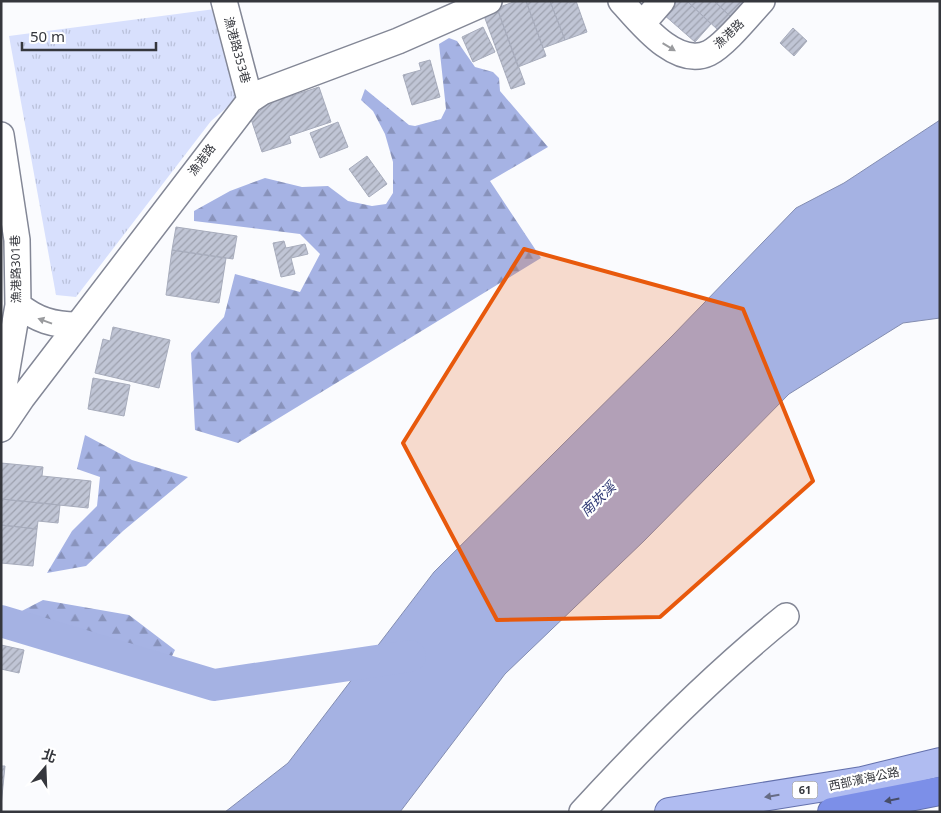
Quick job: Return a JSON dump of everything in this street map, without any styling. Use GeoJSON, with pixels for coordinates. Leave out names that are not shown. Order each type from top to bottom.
{"type":"FeatureCollection","features":[{"type":"Feature","properties":{"kind":"highway"},"geometry":{"type":"LineString","coordinates":[[832,812],[940,791]]}},
{"type":"Feature","properties":{"kind":"main road","name":"西部濱海公路"},"geometry":{"type":"LineString","coordinates":[[669,812],[862,781],[940,762]]}},
{"type":"Feature","properties":{"kind":"street","name":"漁港路353巷"},"geometry":{"type":"LineString","coordinates":[[224,1],[250,100]]}},
{"type":"Feature","properties":{"kind":"street","name":"漁港路"},"geometry":{"type":"LineString","coordinates":[[1,429],[77,325],[250,100],[262,92],[398,41],[490,1]]}},
{"type":"Feature","properties":{"kind":"street","name":"漁港路"},"geometry":{"type":"LineString","coordinates":[[621,1],[664,45],[679,53],[691,55],[709,53],[762,1]]}},
{"type":"Feature","properties":{"kind":"street"},"geometry":{"type":"LineString","coordinates":[[642,24],[662,1]]}},
{"type":"Feature","properties":{"kind":"street","name":"漁港路301巷"},"geometry":{"type":"LineString","coordinates":[[1,135],[17,240],[18,304],[1,404]]}},
{"type":"Feature","properties":{"kind":"street"},"geometry":{"type":"LineString","coordinates":[[18,304],[33,317],[55,325],[77,325]]}},
{"type":"Feature","properties":{"kind":"street"},"geometry":{"type":"LineString","coordinates":[[582,812],[645,742],[742,651],[786,616]]}},
{"type":"Feature","properties":{"kind":"highlighted area"},"geometry":{"type":"Polygon","coordinates":[[[524,249],[743,309],[813,481],[660,617],[497,620],[403,443],[524,249]]]}},
{"type":"Feature","properties":{"kind":"green space"},"geometry":{"type":"Polygon","coordinates":[[[215,9],[238,94],[231,104],[211,121],[76,297],[56,295],[9,36],[215,9]]]}},
{"type":"Feature","properties":{"kind":"green space"},"geometry":{"type":"Polygon","coordinates":[[[449,38],[457,41],[475,67],[493,72],[499,78],[500,91],[548,147],[490,181],[541,258],[238,443],[195,430],[191,353],[224,317],[235,274],[300,292],[320,254],[300,234],[194,221],[194,211],[230,191],[265,178],[302,187],[328,186],[348,201],[372,206],[386,204],[393,193],[393,162],[385,134],[373,111],[361,100],[365,89],[409,125],[415,126],[441,119],[446,109],[439,44],[449,38]]]}},
{"type":"Feature","properties":{"kind":"green space"},"geometry":{"type":"Polygon","coordinates":[[[85,435],[132,460],[188,477],[123,531],[86,566],[47,573],[72,531],[97,506],[100,477],[77,469],[85,435]]]}},
{"type":"Feature","properties":{"kind":"green space"},"geometry":{"type":"Polygon","coordinates":[[[43,600],[129,615],[175,650],[168,664],[14,615],[43,600]]]}},
{"type":"Feature","properties":{"kind":"water","name":"南崁溪"},"geometry":{"type":"Polygon","coordinates":[[[940,120],[940,318],[903,323],[789,394],[644,541],[505,674],[400,812],[225,812],[288,763],[434,572],[672,336],[796,208],[844,183],[940,120]]]}},
{"type":"Feature","properties":{"kind":"building"},"geometry":{"type":"Polygon","coordinates":[[[516,1],[526,1],[546,56],[518,67],[497,8],[516,1]]]}},
{"type":"Feature","properties":{"kind":"building"},"geometry":{"type":"Polygon","coordinates":[[[526,1],[550,1],[565,40],[543,48],[526,1]]]}},
{"type":"Feature","properties":{"kind":"building"},"geometry":{"type":"Polygon","coordinates":[[[550,1],[568,1],[569,3],[576,1],[587,32],[565,40],[550,1]]]}},
{"type":"Feature","properties":{"kind":"building"},"geometry":{"type":"Polygon","coordinates":[[[675,1],[687,1],[711,24],[695,42],[663,14],[675,1]]]}},
{"type":"Feature","properties":{"kind":"building"},"geometry":{"type":"Polygon","coordinates":[[[687,1],[714,1],[730,16],[718,30],[687,1]]]}},
{"type":"Feature","properties":{"kind":"building"},"geometry":{"type":"Polygon","coordinates":[[[714,1],[742,1],[743,2],[730,16],[714,1]]]}},
{"type":"Feature","properties":{"kind":"building"},"geometry":{"type":"Polygon","coordinates":[[[497,8],[525,84],[511,89],[483,13],[497,8]]]}},
{"type":"Feature","properties":{"kind":"building"},"geometry":{"type":"Polygon","coordinates":[[[483,27],[495,52],[473,62],[462,37],[483,27]]]}},
{"type":"Feature","properties":{"kind":"building"},"geometry":{"type":"Polygon","coordinates":[[[793,28],[807,41],[794,56],[780,43],[793,28]]]}},
{"type":"Feature","properties":{"kind":"building"},"geometry":{"type":"Polygon","coordinates":[[[430,60],[440,97],[412,105],[403,75],[421,70],[419,63],[430,60]]]}},
{"type":"Feature","properties":{"kind":"building"},"geometry":{"type":"Polygon","coordinates":[[[319,87],[331,122],[289,136],[291,143],[262,152],[251,119],[269,103],[319,87]]]}},
{"type":"Feature","properties":{"kind":"building"},"geometry":{"type":"Polygon","coordinates":[[[338,122],[348,147],[320,158],[310,133],[338,122]]]}},
{"type":"Feature","properties":{"kind":"building"},"geometry":{"type":"Polygon","coordinates":[[[367,156],[387,184],[369,197],[349,169],[367,156]]]}},
{"type":"Feature","properties":{"kind":"building"},"geometry":{"type":"Polygon","coordinates":[[[176,227],[237,236],[233,259],[172,250],[176,227]]]}},
{"type":"Feature","properties":{"kind":"building"},"geometry":{"type":"Polygon","coordinates":[[[284,241],[286,248],[305,244],[308,254],[291,258],[295,274],[281,277],[273,243],[284,241]]]}},
{"type":"Feature","properties":{"kind":"building"},"geometry":{"type":"Polygon","coordinates":[[[172,250],[226,258],[219,303],[166,295],[172,250]]]}},
{"type":"Feature","properties":{"kind":"building"},"geometry":{"type":"Polygon","coordinates":[[[113,327],[170,340],[159,388],[95,373],[103,339],[110,341],[113,327]]]}},
{"type":"Feature","properties":{"kind":"building"},"geometry":{"type":"Polygon","coordinates":[[[93,378],[130,385],[124,416],[88,409],[93,378]]]}},
{"type":"Feature","properties":{"kind":"building"},"geometry":{"type":"Polygon","coordinates":[[[1,463],[43,467],[42,476],[91,481],[88,508],[1,499],[1,463]]]}},
{"type":"Feature","properties":{"kind":"building"},"geometry":{"type":"Polygon","coordinates":[[[1,499],[60,505],[58,523],[38,521],[37,529],[1,525],[1,499]]]}},
{"type":"Feature","properties":{"kind":"building"},"geometry":{"type":"Polygon","coordinates":[[[1,525],[37,529],[33,566],[1,563],[1,525]]]}},
{"type":"Feature","properties":{"kind":"building"},"geometry":{"type":"Polygon","coordinates":[[[1,645],[24,650],[19,673],[1,669],[1,645]]]}},
{"type":"Feature","properties":{"kind":"building"},"geometry":{"type":"Polygon","coordinates":[[[1,766],[5,766],[1,806],[1,766]]]}},
{"type":"Feature","properties":{"kind":"waterway"},"geometry":{"type":"LineString","coordinates":[[1,621],[214,685],[410,656]]}}]}
